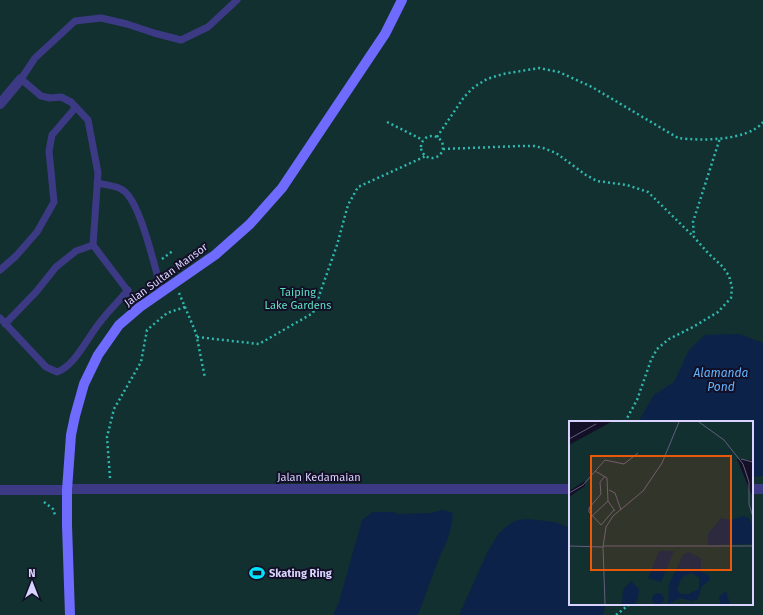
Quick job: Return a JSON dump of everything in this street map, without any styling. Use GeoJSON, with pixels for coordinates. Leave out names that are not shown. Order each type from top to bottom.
{"type":"FeatureCollection","features":[{"type":"Feature","properties":{"kind":"street","name":"Jalan Sultan Mansor"},"geometry":{"type":"LineString","coordinates":[[70,615],[67,490],[71,435],[84,384],[98,355],[119,325],[140,307],[215,255],[250,224],[282,188],[386,34],[402,0]]}},
{"type":"Feature","properties":{"kind":"street"},"geometry":{"type":"LineString","coordinates":[[0,104],[21,78]]}},
{"type":"Feature","properties":{"kind":"street","name":"Jalan Kedamaian"},"geometry":{"type":"LineString","coordinates":[[0,490],[569,489]]}},
{"type":"Feature","properties":{"kind":"lane"},"geometry":{"type":"LineString","coordinates":[[140,307],[93,245],[98,173],[88,120],[71,102],[61,97],[50,98],[40,96],[21,78],[34,58],[75,21],[101,18],[181,40],[208,27],[237,0]]}},
{"type":"Feature","properties":{"kind":"lane"},"geometry":{"type":"LineString","coordinates":[[0,270],[16,256],[37,232],[48,215],[54,202],[49,151],[50,140],[52,135],[76,107]]}},
{"type":"Feature","properties":{"kind":"lane"},"geometry":{"type":"LineString","coordinates":[[97,183],[123,190],[132,199],[138,211],[162,292]]}},
{"type":"Feature","properties":{"kind":"lane"},"geometry":{"type":"LineString","coordinates":[[5,324],[36,292],[56,267],[76,251],[93,245]]}},
{"type":"Feature","properties":{"kind":"lane"},"geometry":{"type":"LineString","coordinates":[[0,318],[46,367],[57,372],[65,370],[80,352],[100,322],[128,290]]}},
{"type":"Feature","properties":{"kind":"path"},"geometry":{"type":"LineString","coordinates":[[437,137],[464,97],[474,87],[487,79],[503,74],[539,68],[559,72],[592,87],[678,138],[688,140],[720,138],[744,134],[756,129],[763,122]]}},
{"type":"Feature","properties":{"kind":"path"},"geometry":{"type":"LineString","coordinates":[[387,122],[423,140]]}},
{"type":"Feature","properties":{"kind":"path"},"geometry":{"type":"LineString","coordinates":[[430,136],[437,137],[442,142],[443,149],[440,155],[429,158],[426,156],[421,150],[423,140],[430,136]]}},
{"type":"Feature","properties":{"kind":"path"},"geometry":{"type":"LineString","coordinates":[[694,237],[693,222],[720,138]]}},
{"type":"Feature","properties":{"kind":"path"},"geometry":{"type":"LineString","coordinates":[[443,149],[534,146],[556,153],[586,175],[597,181],[627,185],[648,192],[723,267],[729,276],[732,287],[731,298],[718,312],[670,339],[657,349],[651,360],[637,400],[626,421]]}},
{"type":"Feature","properties":{"kind":"path"},"geometry":{"type":"LineString","coordinates":[[197,337],[259,344],[312,313],[337,245],[348,205],[358,187],[426,156]]}},
{"type":"Feature","properties":{"kind":"path"},"geometry":{"type":"LineString","coordinates":[[157,262],[174,250]]}},
{"type":"Feature","properties":{"kind":"path"},"geometry":{"type":"LineString","coordinates":[[173,284],[181,297],[197,337],[205,378]]}},
{"type":"Feature","properties":{"kind":"path"},"geometry":{"type":"LineString","coordinates":[[111,489],[107,437],[114,409],[141,362],[147,330],[166,313],[185,307]]}},
{"type":"Feature","properties":{"kind":"path"},"geometry":{"type":"LineString","coordinates":[[42,501],[53,509],[56,518]]}},
{"type":"Feature","properties":{"kind":"path"},"geometry":{"type":"LineString","coordinates":[[616,615],[629,605]]}},
{"type":"Feature","properties":{"kind":"green space","name":"Taiping Lake Gardens"},"geometry":{"type":"Polygon","coordinates":[[[0,0],[763,0],[763,615],[0,615],[0,0]]]}},
{"type":"Feature","properties":{"kind":"water","name":"Alamanda Pond"},"geometry":{"type":"Polygon","coordinates":[[[739,334],[763,343],[763,476],[753,477],[753,421],[639,421],[654,395],[674,382],[689,350],[705,335],[739,334]]]}},
{"type":"Feature","properties":{"kind":"water"},"geometry":{"type":"Polygon","coordinates":[[[443,510],[453,513],[451,527],[418,615],[333,615],[339,602],[362,520],[373,512],[393,512],[399,514],[430,513],[443,510]]]}},
{"type":"Feature","properties":{"kind":"water"},"geometry":{"type":"Polygon","coordinates":[[[527,519],[555,522],[569,528],[569,605],[605,605],[603,615],[459,615],[488,551],[499,533],[511,523],[518,520],[527,519]]]}},
{"type":"Feature","properties":{"kind":"place","name":"Skating Ring"},"geometry":{"type":"Point","coordinates":[257,573]}}]}
